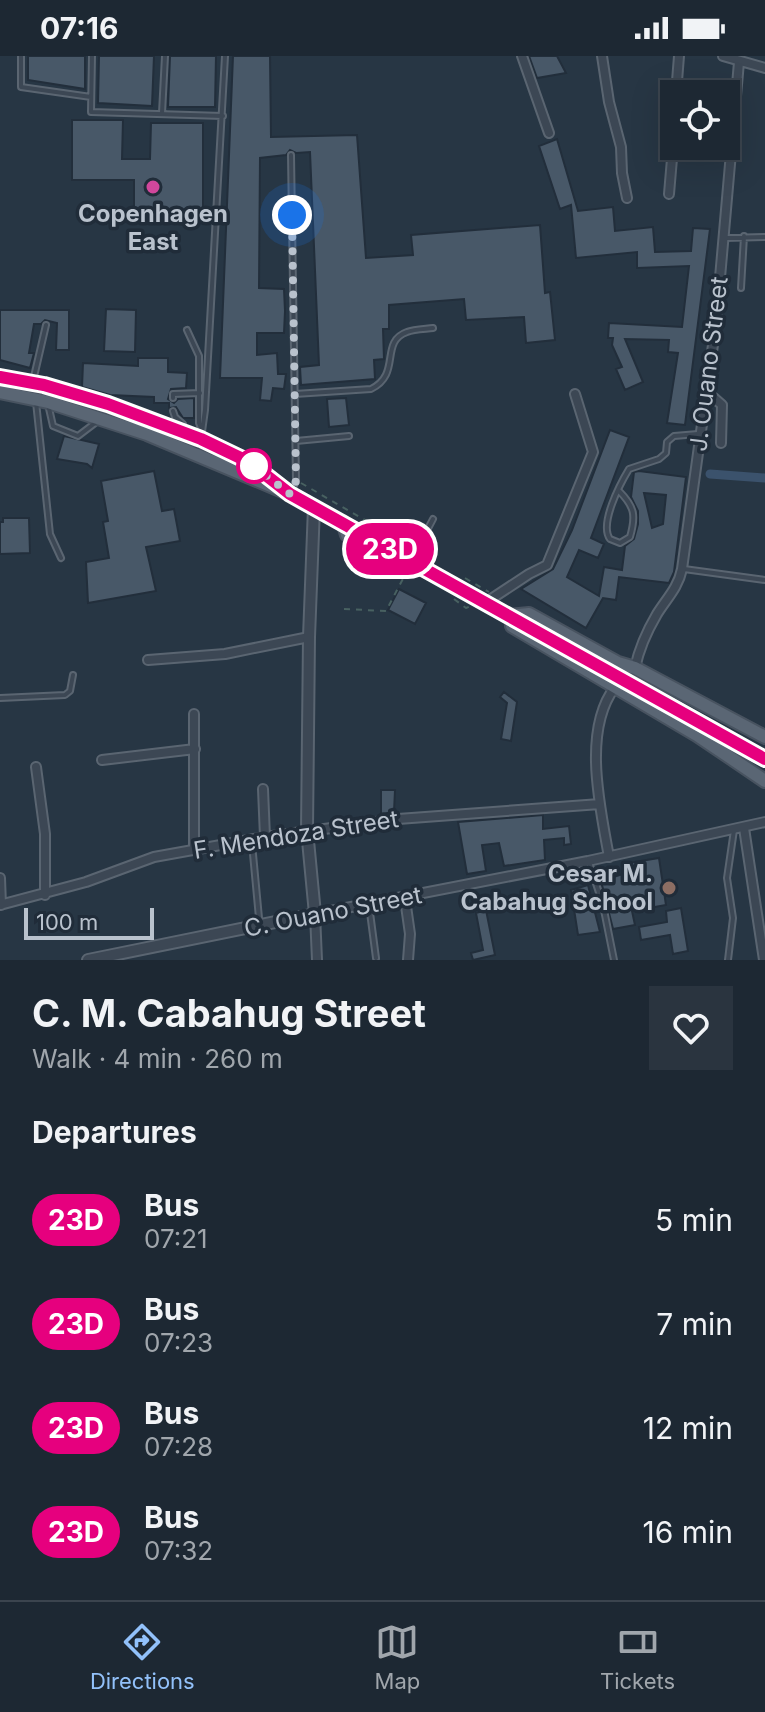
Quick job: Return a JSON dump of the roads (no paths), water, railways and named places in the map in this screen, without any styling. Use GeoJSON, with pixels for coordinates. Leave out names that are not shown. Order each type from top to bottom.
{"type":"FeatureCollection","features":[{"type":"Feature","properties":{"kind":"main road"},"geometry":{"type":"LineString","coordinates":[[0,377],[108,404],[180,431],[202,434],[249,462],[290,494]]}},
{"type":"Feature","properties":{"kind":"main road"},"geometry":{"type":"LineString","coordinates":[[0,392],[42,401],[147,434],[290,494],[765,759]]}},
{"type":"Feature","properties":{"kind":"main road"},"geometry":{"type":"LineString","coordinates":[[343,522],[347,535],[486,602],[765,781]]}},
{"type":"Feature","properties":{"kind":"main road"},"geometry":{"type":"LineString","coordinates":[[509,616],[529,614],[765,737]]}},
{"type":"Feature","properties":{"kind":"street"},"geometry":{"type":"LineString","coordinates":[[522,56],[549,133]]}},
{"type":"Feature","properties":{"kind":"street"},"geometry":{"type":"LineString","coordinates":[[602,56],[609,102],[621,147],[627,198]]}},
{"type":"Feature","properties":{"kind":"street"},"geometry":{"type":"LineString","coordinates":[[677,80],[679,56]]}},
{"type":"Feature","properties":{"kind":"street"},"geometry":{"type":"LineString","coordinates":[[723,56],[765,68]]}},
{"type":"Feature","properties":{"kind":"street","name":"J. Ouano Street"},"geometry":{"type":"LineString","coordinates":[[635,668],[658,613],[675,591],[682,569],[725,238],[739,62]]}},
{"type":"Feature","properties":{"kind":"street"},"geometry":{"type":"LineString","coordinates":[[669,194],[672,160]]}},
{"type":"Feature","properties":{"kind":"street"},"geometry":{"type":"LineString","coordinates":[[486,602],[547,565],[593,452],[575,394]]}},
{"type":"Feature","properties":{"kind":"street"},"geometry":{"type":"LineString","coordinates":[[706,397],[714,398],[722,405],[721,443]]}},
{"type":"Feature","properties":{"kind":"street"},"geometry":{"type":"LineString","coordinates":[[314,507],[307,830],[317,960]]}},
{"type":"Feature","properties":{"kind":"street"},"geometry":{"type":"LineString","coordinates":[[148,660],[225,654],[309,637]]}},
{"type":"Feature","properties":{"kind":"street"},"geometry":{"type":"LineString","coordinates":[[609,857],[600,804],[596,733],[608,695],[615,687]]}},
{"type":"Feature","properties":{"kind":"street"},"geometry":{"type":"LineString","coordinates":[[194,714],[194,850]]}},
{"type":"Feature","properties":{"kind":"street"},"geometry":{"type":"LineString","coordinates":[[102,760],[195,749]]}},
{"type":"Feature","properties":{"kind":"street"},"geometry":{"type":"LineString","coordinates":[[36,767],[45,834],[45,895]]}},
{"type":"Feature","properties":{"kind":"street"},"geometry":{"type":"LineString","coordinates":[[263,789],[265,837]]}},
{"type":"Feature","properties":{"kind":"street","name":"F. Mendoza Street"},"geometry":{"type":"LineString","coordinates":[[1,905],[45,895],[154,857],[265,837],[398,819],[600,804]]}},
{"type":"Feature","properties":{"kind":"street","name":"C. Ouano Street"},"geometry":{"type":"LineString","coordinates":[[88,960],[127,956],[260,923],[405,899],[765,822]]}},
{"type":"Feature","properties":{"kind":"street"},"geometry":{"type":"LineString","coordinates":[[744,828],[764,960]]}},
{"type":"Feature","properties":{"kind":"street"},"geometry":{"type":"LineString","coordinates":[[0,878],[1,905]]}},
{"type":"Feature","properties":{"kind":"street"},"geometry":{"type":"LineString","coordinates":[[405,899],[410,934],[408,960]]}},
{"type":"Feature","properties":{"kind":"lane"},"geometry":{"type":"LineString","coordinates":[[21,56],[21,87],[91,97]]}},
{"type":"Feature","properties":{"kind":"lane"},"geometry":{"type":"LineString","coordinates":[[92,56],[91,112],[223,116]]}},
{"type":"Feature","properties":{"kind":"lane"},"geometry":{"type":"LineString","coordinates":[[162,113],[165,56]]}},
{"type":"Feature","properties":{"kind":"lane"},"geometry":{"type":"LineString","coordinates":[[194,453],[202,434],[225,56]]}},
{"type":"Feature","properties":{"kind":"lane"},"geometry":{"type":"LineString","coordinates":[[290,494],[296,481],[291,155]]}},
{"type":"Feature","properties":{"kind":"lane"},"geometry":{"type":"LineString","coordinates":[[741,288],[744,236]]}},
{"type":"Feature","properties":{"kind":"lane"},"geometry":{"type":"LineString","coordinates":[[725,238],[765,237]]}},
{"type":"Feature","properties":{"kind":"lane"},"geometry":{"type":"LineString","coordinates":[[33,383],[46,325]]}},
{"type":"Feature","properties":{"kind":"lane"},"geometry":{"type":"LineString","coordinates":[[295,394],[371,389],[389,375],[390,352],[396,340],[406,332],[433,328]]}},
{"type":"Feature","properties":{"kind":"lane"},"geometry":{"type":"LineString","coordinates":[[187,330],[199,356],[199,423],[202,434]]}},
{"type":"Feature","properties":{"kind":"lane"},"geometry":{"type":"LineString","coordinates":[[173,398],[173,394],[200,393]]}},
{"type":"Feature","properties":{"kind":"lane"},"geometry":{"type":"LineString","coordinates":[[42,401],[53,426],[78,436],[101,418]]}},
{"type":"Feature","properties":{"kind":"lane"},"geometry":{"type":"LineString","coordinates":[[42,401],[50,534],[61,558]]}},
{"type":"Feature","properties":{"kind":"lane"},"geometry":{"type":"LineString","coordinates":[[173,411],[183,424],[180,431]]}},
{"type":"Feature","properties":{"kind":"lane"},"geometry":{"type":"LineString","coordinates":[[619,491],[631,503],[635,516],[630,537],[620,543],[610,539],[606,529],[610,510],[629,469],[659,459],[666,453],[667,442],[674,436],[700,434]]}},
{"type":"Feature","properties":{"kind":"lane"},"geometry":{"type":"LineString","coordinates":[[296,441],[349,436]]}},
{"type":"Feature","properties":{"kind":"lane"},"geometry":{"type":"LineString","coordinates":[[411,561],[433,519]]}},
{"type":"Feature","properties":{"kind":"lane"},"geometry":{"type":"LineString","coordinates":[[682,569],[765,580]]}},
{"type":"Feature","properties":{"kind":"lane"},"geometry":{"type":"LineString","coordinates":[[0,698],[65,695],[70,691],[73,675]]}},
{"type":"Feature","properties":{"kind":"lane"},"geometry":{"type":"LineString","coordinates":[[728,960],[733,918],[727,878],[734,830]]}},
{"type":"Feature","properties":{"kind":"lane"},"geometry":{"type":"LineString","coordinates":[[253,854],[260,923]]}},
{"type":"Feature","properties":{"kind":"lane"},"geometry":{"type":"LineString","coordinates":[[588,861],[603,905],[614,960]]}},
{"type":"Feature","properties":{"kind":"lane"},"geometry":{"type":"LineString","coordinates":[[369,905],[376,958]]}},
{"type":"Feature","properties":{"kind":"waterway"},"geometry":{"type":"LineString","coordinates":[[710,474],[765,478]]}},
{"type":"Feature","properties":{"kind":"place","name":"Copenhagen East"},"geometry":{"type":"Point","coordinates":[153,187]}},
{"type":"Feature","properties":{"kind":"place","name":"Cesar M. Cabahug School"},"geometry":{"type":"Point","coordinates":[669,888]}}]}
